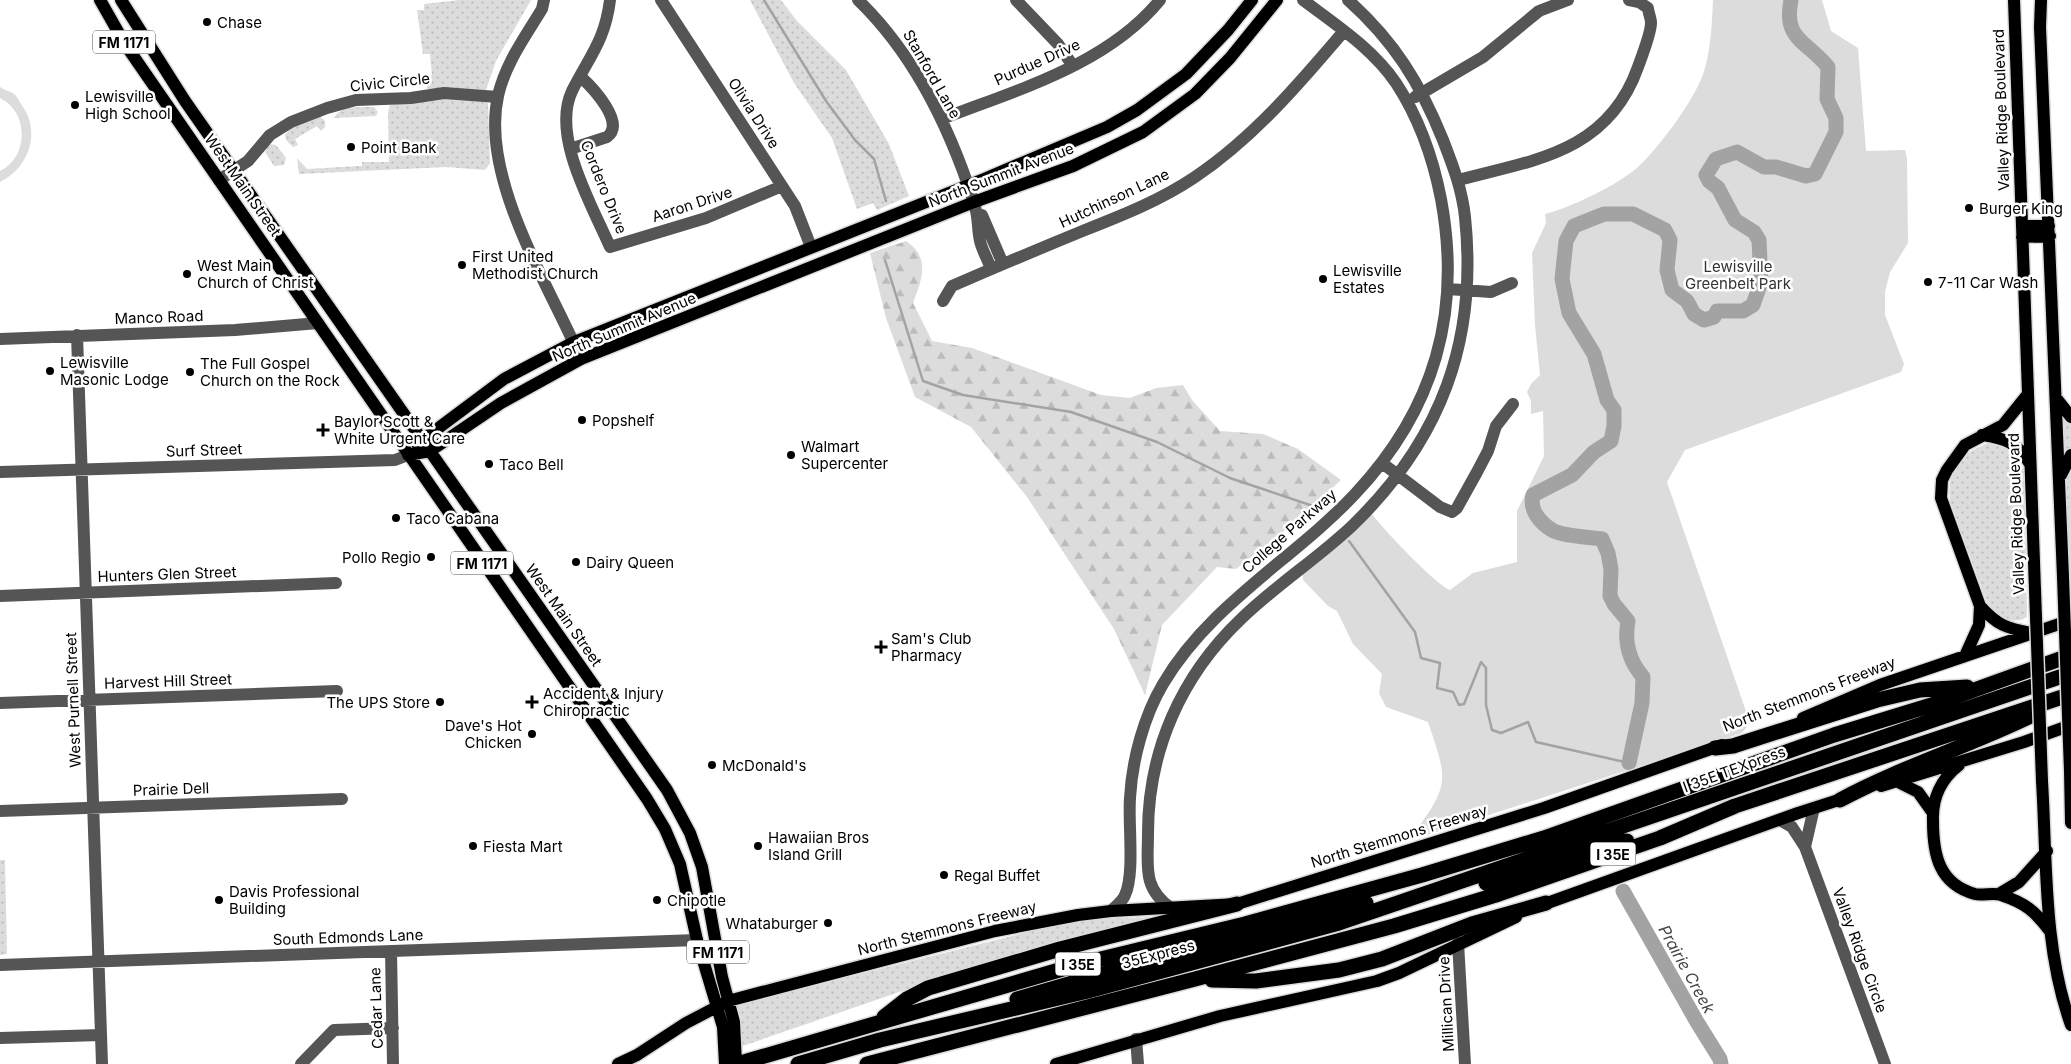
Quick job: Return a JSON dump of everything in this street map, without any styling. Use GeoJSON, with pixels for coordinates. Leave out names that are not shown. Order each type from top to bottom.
{"type":"FeatureCollection","features":[{"type":"Feature","properties":{"kind":"highway","name":"I 35E"},"geometry":{"type":"LineString","coordinates":[[736,1064],[1080,964],[1245,924],[1422,875],[1544,838],[1834,735],[1983,687],[2071,655]]}},
{"type":"Feature","properties":{"kind":"highway","name":"I 35E TEXpress"},"geometry":{"type":"LineString","coordinates":[[1409,900],[1613,831],[1842,749],[1967,710],[2071,673]]}},
{"type":"Feature","properties":{"kind":"highway"},"geometry":{"type":"LineString","coordinates":[[1715,748],[1734,746],[1847,709],[1920,690],[1983,687]]}},
{"type":"Feature","properties":{"kind":"highway","name":"I 35E"},"geometry":{"type":"LineString","coordinates":[[867,1064],[1394,926],[1499,894],[1660,838],[1744,803],[2071,694]]}},
{"type":"Feature","properties":{"kind":"highway"},"geometry":{"type":"LineString","coordinates":[[1840,800],[1871,783],[2008,727],[2071,694]]}},
{"type":"Feature","properties":{"kind":"highway"},"geometry":{"type":"LineString","coordinates":[[1409,900],[1467,889],[1617,842],[1660,838]]}},
{"type":"Feature","properties":{"kind":"highway"},"geometry":{"type":"LineString","coordinates":[[971,1019],[1032,993],[1172,954],[1261,934],[1395,894],[1422,875]]}},
{"type":"Feature","properties":{"kind":"highway","name":"35Express"},"geometry":{"type":"LineString","coordinates":[[798,1064],[880,1040],[1266,945],[1409,900]]}},
{"type":"Feature","properties":{"kind":"highway"},"geometry":{"type":"LineString","coordinates":[[1195,979],[1256,981],[1339,970],[1382,959],[1472,924],[1546,903]]}},
{"type":"Feature","properties":{"kind":"highway"},"geometry":{"type":"LineString","coordinates":[[877,1023],[907,999],[928,988],[1060,949],[1237,904]]}},
{"type":"Feature","properties":{"kind":"main road","name":"West Main Street"},"geometry":{"type":"LineString","coordinates":[[100,0],[125,44],[665,829],[680,864],[697,940],[723,1003],[736,1064]]}},
{"type":"Feature","properties":{"kind":"main road","name":"West Main Street"},"geometry":{"type":"LineString","coordinates":[[120,0],[147,45],[667,790],[693,840],[706,884],[722,978],[723,1003]]}},
{"type":"Feature","properties":{"kind":"main road","name":"North Summit Avenue"},"geometry":{"type":"LineString","coordinates":[[408,455],[422,439],[504,380],[574,342],[967,186],[1107,128],[1138,110],[1186,74],[1228,30],[1252,0]]}},
{"type":"Feature","properties":{"kind":"main road","name":"North Summit Avenue"},"geometry":{"type":"LineString","coordinates":[[408,455],[430,451],[501,403],[581,359],[974,202],[1073,166],[1150,127],[1195,94],[1230,58],[1277,0]]}},
{"type":"Feature","properties":{"kind":"main road","name":"Valley Ridge Boulevard"},"geometry":{"type":"LineString","coordinates":[[2014,0],[2049,930],[2059,985],[2071,1025]]}},
{"type":"Feature","properties":{"kind":"main road"},"geometry":{"type":"LineString","coordinates":[[2041,0],[2040,27],[2063,577],[2071,822]]}},
{"type":"Feature","properties":{"kind":"main road"},"geometry":{"type":"LineString","coordinates":[[2022,232],[2049,231]]}},
{"type":"Feature","properties":{"kind":"main road"},"geometry":{"type":"LineString","coordinates":[[812,246],[830,261]]}},
{"type":"Feature","properties":{"kind":"main road"},"geometry":{"type":"LineString","coordinates":[[1966,656],[1980,625],[1980,606],[1941,498],[1942,480],[1952,461],[1965,444],[2003,425],[2028,394]]}},
{"type":"Feature","properties":{"kind":"main road"},"geometry":{"type":"LineString","coordinates":[[2056,398],[2071,417]]}},
{"type":"Feature","properties":{"kind":"main road"},"geometry":{"type":"LineString","coordinates":[[1982,435],[2005,439],[2015,444],[2023,451],[2031,465]]}},
{"type":"Feature","properties":{"kind":"main road"},"geometry":{"type":"LineString","coordinates":[[2059,480],[2071,455]]}},
{"type":"Feature","properties":{"kind":"main road"},"geometry":{"type":"LineString","coordinates":[[1980,606],[1993,621],[2006,628],[2032,633]]}},
{"type":"Feature","properties":{"kind":"main road","name":"North Stemmons Freeway"},"geometry":{"type":"LineString","coordinates":[[618,1064],[723,1003],[995,931],[1111,911],[1237,904],[1544,808],[1801,719],[1880,685],[2071,620]]}},
{"type":"Feature","properties":{"kind":"main road"},"geometry":{"type":"LineString","coordinates":[[1056,1064],[1136,1039],[1260,1006],[1377,981],[1399,973],[1458,943],[1546,903],[1814,808],[1896,781],[1963,762],[2071,725]]}},
{"type":"Feature","properties":{"kind":"main road"},"geometry":{"type":"LineString","coordinates":[[622,764],[641,751]]}},
{"type":"Feature","properties":{"kind":"main road"},"geometry":{"type":"LineString","coordinates":[[1963,762],[1942,782],[1932,813],[1933,839],[1939,866],[1944,875],[1961,889],[1977,895],[1999,894],[2025,905],[2035,912],[2049,930]]}},
{"type":"Feature","properties":{"kind":"main road"},"geometry":{"type":"LineString","coordinates":[[1896,781],[1918,792],[1932,813]]}},
{"type":"Feature","properties":{"kind":"main road"},"geometry":{"type":"LineString","coordinates":[[1999,894],[2019,882],[2046,851]]}},
{"type":"Feature","properties":{"kind":"main road"},"geometry":{"type":"LineString","coordinates":[[722,978],[732,990],[743,994],[755,994]]}},
{"type":"Feature","properties":{"kind":"main road","name":"West Main Street"},"geometry":{"type":"LineString","coordinates":[[725,1064],[729,1024]]}},
{"type":"Feature","properties":{"kind":"street"},"geometry":{"type":"LineString","coordinates":[[544,0],[542,9],[511,60],[498,97],[495,116],[496,151],[507,198],[581,359]]}},
{"type":"Feature","properties":{"kind":"street","name":"Cordero Drive"},"geometry":{"type":"LineString","coordinates":[[610,0],[600,41],[573,90],[566,109],[565,126],[570,149],[610,247]]}},
{"type":"Feature","properties":{"kind":"street","name":"Olivia Drive"},"geometry":{"type":"LineString","coordinates":[[661,0],[800,215],[812,246]]}},
{"type":"Feature","properties":{"kind":"street","name":"Stanford Lane"},"geometry":{"type":"LineString","coordinates":[[858,0],[884,25],[905,54],[942,119],[974,202],[979,222],[980,241],[997,267]]}},
{"type":"Feature","properties":{"kind":"street"},"geometry":{"type":"LineString","coordinates":[[1016,0],[1058,44],[1073,66]]}},
{"type":"Feature","properties":{"kind":"street","name":"Purdue Drive"},"geometry":{"type":"LineString","coordinates":[[942,119],[1073,66],[1110,44],[1148,13],[1160,0]]}},
{"type":"Feature","properties":{"kind":"street","name":"College Parkway"},"geometry":{"type":"LineString","coordinates":[[1111,911],[1125,897],[1129,882],[1130,797],[1143,735],[1163,684],[1197,636],[1253,584],[1323,527],[1382,463],[1404,430],[1426,387],[1445,323],[1448,289],[1448,237],[1438,186],[1427,146],[1407,102],[1385,69],[1368,50],[1304,0]]}},
{"type":"Feature","properties":{"kind":"street"},"geometry":{"type":"LineString","coordinates":[[1172,909],[1159,900],[1152,888],[1148,874],[1149,795],[1155,762],[1162,740],[1186,688],[1199,667],[1241,619],[1350,527],[1398,474],[1423,439],[1450,378],[1459,346],[1467,291],[1466,228],[1458,180],[1423,93],[1392,46],[1374,24],[1348,0]]}},
{"type":"Feature","properties":{"kind":"street"},"geometry":{"type":"LineString","coordinates":[[1407,102],[1495,48],[1539,11],[1568,0]]}},
{"type":"Feature","properties":{"kind":"street"},"geometry":{"type":"LineString","coordinates":[[1458,180],[1560,152],[1585,139],[1602,125],[1632,84],[1651,23],[1648,8],[1639,2],[1629,0]]}},
{"type":"Feature","properties":{"kind":"street","name":"Hutchinson Lane"},"geometry":{"type":"LineString","coordinates":[[943,301],[952,286],[1115,219],[1195,177],[1239,143],[1265,119],[1344,31]]}},
{"type":"Feature","properties":{"kind":"street"},"geometry":{"type":"LineString","coordinates":[[570,149],[607,138],[612,133],[614,126],[612,117],[595,92],[581,77]]}},
{"type":"Feature","properties":{"kind":"street","name":"Civic Circle"},"geometry":{"type":"LineString","coordinates":[[219,180],[248,161],[270,135],[291,122],[326,108],[356,100],[411,98],[444,93],[498,97]]}},
{"type":"Feature","properties":{"kind":"street","name":"Aaron Drive"},"geometry":{"type":"LineString","coordinates":[[610,247],[706,218],[782,186]]}},
{"type":"Feature","properties":{"kind":"street"},"geometry":{"type":"LineString","coordinates":[[1448,289],[1491,292],[1512,283]]}},
{"type":"Feature","properties":{"kind":"street","name":"Manco Road"},"geometry":{"type":"LineString","coordinates":[[0,339],[235,330],[318,323]]}},
{"type":"Feature","properties":{"kind":"street","name":"West Purnell Street"},"geometry":{"type":"LineString","coordinates":[[77,335],[102,1064]]}},
{"type":"Feature","properties":{"kind":"street"},"geometry":{"type":"LineString","coordinates":[[1382,463],[1440,507],[1452,512],[1458,508],[1481,465],[1496,426],[1513,404]]}},
{"type":"Feature","properties":{"kind":"street","name":"Surf Street"},"geometry":{"type":"LineString","coordinates":[[0,472],[395,460],[408,455]]}},
{"type":"Feature","properties":{"kind":"street"},"geometry":{"type":"LineString","coordinates":[[1283,560],[1295,574]]}},
{"type":"Feature","properties":{"kind":"street","name":"Hunters Glen Street"},"geometry":{"type":"LineString","coordinates":[[0,596],[336,583]]}},
{"type":"Feature","properties":{"kind":"street","name":"Harvest Hill Street"},"geometry":{"type":"LineString","coordinates":[[0,703],[337,691]]}},
{"type":"Feature","properties":{"kind":"street"},"geometry":{"type":"LineString","coordinates":[[1143,735],[1162,740]]}},
{"type":"Feature","properties":{"kind":"street","name":"Prairie Dell"},"geometry":{"type":"LineString","coordinates":[[0,811],[342,800]]}},
{"type":"Feature","properties":{"kind":"street"},"geometry":{"type":"LineString","coordinates":[[1806,846],[1814,808]]}},
{"type":"Feature","properties":{"kind":"street","name":"Valley Ridge Circle"},"geometry":{"type":"LineString","coordinates":[[1780,820],[1792,827],[1806,846],[1885,1064]]}},
{"type":"Feature","properties":{"kind":"street","name":"South Edmonds Lane"},"geometry":{"type":"LineString","coordinates":[[0,964],[697,940]]}},
{"type":"Feature","properties":{"kind":"street","name":"Millican Drive"},"geometry":{"type":"LineString","coordinates":[[1458,943],[1465,1064]]}},
{"type":"Feature","properties":{"kind":"street","name":"Cedar Lane"},"geometry":{"type":"LineString","coordinates":[[391,951],[393,1064]]}},
{"type":"Feature","properties":{"kind":"street"},"geometry":{"type":"LineString","coordinates":[[301,1064],[334,1030],[393,1028]]}},
{"type":"Feature","properties":{"kind":"street"},"geometry":{"type":"LineString","coordinates":[[0,1038],[101,1035]]}},
{"type":"Feature","properties":{"kind":"street"},"geometry":{"type":"LineString","coordinates":[[1136,1039],[1138,1064]]}},
{"type":"Feature","properties":{"kind":"green space"},"geometry":{"type":"Polygon","coordinates":[[[459,0],[531,0],[496,61],[486,90],[428,89],[424,78],[432,75],[430,54],[423,54],[417,10],[424,10],[424,4],[459,0]]]}},
{"type":"Feature","properties":{"kind":"green space"},"geometry":{"type":"Polygon","coordinates":[[[750,0],[781,0],[797,21],[846,70],[889,144],[909,196],[877,210],[873,203],[857,209],[832,138],[794,83],[750,0]]]}},
{"type":"Feature","properties":{"kind":"green space","name":"Lewisville Greenbelt Park"},"geometry":{"type":"Polygon","coordinates":[[[1713,0],[1822,0],[1831,31],[1858,48],[1866,151],[1905,150],[1907,158],[1908,243],[1890,272],[1885,292],[1885,315],[1904,364],[1901,372],[1685,450],[1667,482],[1750,723],[1742,733],[1415,839],[1413,835],[1434,804],[1442,782],[1439,757],[1428,722],[1386,707],[1379,693],[1382,674],[1353,644],[1337,611],[1328,606],[1303,580],[1303,574],[1372,514],[1397,543],[1433,578],[1450,590],[1473,573],[1517,562],[1517,511],[1544,456],[1543,411],[1531,414],[1531,401],[1527,392],[1531,384],[1540,375],[1535,325],[1532,253],[1546,223],[1545,214],[1581,201],[1608,188],[1631,173],[1667,134],[1687,106],[1705,68],[1712,26],[1713,0]]]}},
{"type":"Feature","properties":{"kind":"green space"},"geometry":{"type":"Polygon","coordinates":[[[0,87],[18,98],[28,117],[31,139],[29,149],[18,168],[0,182],[0,171],[10,164],[16,156],[22,134],[16,113],[10,105],[0,98],[0,87]]]}},
{"type":"Feature","properties":{"kind":"green space"},"geometry":{"type":"Polygon","coordinates":[[[437,98],[485,100],[488,103],[490,163],[485,170],[446,167],[299,174],[297,158],[307,169],[362,166],[362,162],[389,162],[388,112],[390,105],[437,98]]]}},
{"type":"Feature","properties":{"kind":"green space"},"geometry":{"type":"Polygon","coordinates":[[[374,107],[378,112],[376,116],[334,118],[346,109],[374,107]]]}},
{"type":"Feature","properties":{"kind":"green space"},"geometry":{"type":"Polygon","coordinates":[[[320,116],[325,121],[325,127],[321,131],[317,126],[295,139],[298,145],[293,147],[286,140],[285,135],[291,128],[320,116]]]}},
{"type":"Feature","properties":{"kind":"green space"},"geometry":{"type":"Polygon","coordinates":[[[269,144],[276,145],[286,158],[284,165],[274,166],[265,152],[269,144]]]}},
{"type":"Feature","properties":{"kind":"green space"},"geometry":{"type":"Polygon","coordinates":[[[906,241],[919,254],[922,262],[921,277],[913,303],[932,341],[972,348],[1101,395],[1130,398],[1156,388],[1183,385],[1192,400],[1220,431],[1263,434],[1298,449],[1341,480],[1298,520],[1236,569],[1217,567],[1162,625],[1145,695],[1114,629],[1027,497],[971,427],[915,397],[886,318],[870,253],[906,241]]]}},
{"type":"Feature","properties":{"kind":"green space"},"geometry":{"type":"Polygon","coordinates":[[[2064,415],[2071,421],[2071,448],[2066,455],[2064,452],[2062,417],[2064,415]]]}},
{"type":"Feature","properties":{"kind":"green space"},"geometry":{"type":"Polygon","coordinates":[[[1988,443],[2010,447],[2024,465],[2027,617],[2021,620],[2006,621],[1989,608],[1950,502],[1950,480],[1957,465],[1969,453],[1988,443]]]}},
{"type":"Feature","properties":{"kind":"green space"},"geometry":{"type":"Polygon","coordinates":[[[2071,462],[2071,593],[2065,489],[2071,462]]]}},
{"type":"Feature","properties":{"kind":"green space"},"geometry":{"type":"Polygon","coordinates":[[[0,860],[5,860],[7,954],[0,955],[0,860]]]}},
{"type":"Feature","properties":{"kind":"green space"},"geometry":{"type":"Polygon","coordinates":[[[1157,917],[989,961],[737,1048],[720,1009],[1060,924],[1085,919],[1157,917]]]}},
{"type":"Feature","properties":{"kind":"waterway"},"geometry":{"type":"LineString","coordinates":[[764,0],[826,101],[855,140],[874,159],[886,201]]}},
{"type":"Feature","properties":{"kind":"waterway","name":"Prairie Creek"},"geometry":{"type":"LineString","coordinates":[[1629,763],[1642,703],[1643,677],[1634,665],[1627,644],[1628,621],[1610,596],[1611,569],[1608,553],[1602,539],[1569,535],[1552,530],[1539,519],[1532,505],[1533,495],[1572,475],[1594,452],[1611,441],[1614,426],[1614,410],[1607,400],[1594,354],[1569,313],[1562,279],[1566,241],[1574,226],[1604,214],[1633,214],[1665,230],[1670,240],[1667,270],[1672,290],[1687,301],[1694,314],[1704,320],[1714,317],[1717,311],[1743,311],[1753,305],[1761,282],[1759,240],[1754,232],[1735,220],[1718,188],[1709,181],[1706,175],[1716,159],[1737,152],[1764,167],[1776,167],[1806,176],[1815,174],[1836,132],[1836,118],[1827,99],[1828,67],[1793,32],[1789,13],[1791,0]]}},
{"type":"Feature","properties":{"kind":"waterway"},"geometry":{"type":"LineString","coordinates":[[885,260],[923,381],[963,395],[1071,412],[1157,442],[1230,478],[1313,506]]}},
{"type":"Feature","properties":{"kind":"waterway"},"geometry":{"type":"LineString","coordinates":[[1349,541],[1415,632],[1421,658],[1440,663],[1437,688],[1453,692],[1459,705],[1464,704],[1481,662],[1486,668],[1486,705],[1492,730],[1501,733],[1528,722],[1536,742],[1629,763]]}},
{"type":"Feature","properties":{"kind":"waterway","name":"Prairie Creek"},"geometry":{"type":"LineString","coordinates":[[1623,891],[1720,1059],[1721,1064]]}},
{"type":"Feature","properties":{"kind":"place","name":"Chase"},"geometry":{"type":"Point","coordinates":[207,22]}},
{"type":"Feature","properties":{"kind":"place","name":"Lewisville High School"},"geometry":{"type":"Point","coordinates":[75,105]}},
{"type":"Feature","properties":{"kind":"place","name":"Point Bank"},"geometry":{"type":"Point","coordinates":[351,147]}},
{"type":"Feature","properties":{"kind":"place","name":"Burger King"},"geometry":{"type":"Point","coordinates":[1969,208]}},
{"type":"Feature","properties":{"kind":"place","name":"First United Methodist Church"},"geometry":{"type":"Point","coordinates":[462,265]}},
{"type":"Feature","properties":{"kind":"place","name":"West Main Church of Christ"},"geometry":{"type":"Point","coordinates":[187,274]}},
{"type":"Feature","properties":{"kind":"place","name":"Lewisville Estates"},"geometry":{"type":"Point","coordinates":[1323,279]}},
{"type":"Feature","properties":{"kind":"place","name":"7-11 Car Wash"},"geometry":{"type":"Point","coordinates":[1928,282]}},
{"type":"Feature","properties":{"kind":"place","name":"Lewisville Masonic Lodge"},"geometry":{"type":"Point","coordinates":[50,371]}},
{"type":"Feature","properties":{"kind":"place","name":"The Full Gospel Church on the Rock"},"geometry":{"type":"Point","coordinates":[190,372]}},
{"type":"Feature","properties":{"kind":"place","name":"Popshelf"},"geometry":{"type":"Point","coordinates":[582,420]}},
{"type":"Feature","properties":{"kind":"place","name":"Baylor Scott & White Urgent Care"},"geometry":{"type":"Point","coordinates":[323,430]}},
{"type":"Feature","properties":{"kind":"place","name":"Walmart Supercenter"},"geometry":{"type":"Point","coordinates":[791,455]}},
{"type":"Feature","properties":{"kind":"place","name":"Taco Bell"},"geometry":{"type":"Point","coordinates":[489,464]}},
{"type":"Feature","properties":{"kind":"place","name":"Taco Cabana"},"geometry":{"type":"Point","coordinates":[396,518]}},
{"type":"Feature","properties":{"kind":"place","name":"Pollo Regio"},"geometry":{"type":"Point","coordinates":[431,557]}},
{"type":"Feature","properties":{"kind":"place","name":"Dairy Queen"},"geometry":{"type":"Point","coordinates":[576,562]}},
{"type":"Feature","properties":{"kind":"place","name":"Sam's Club Pharmacy"},"geometry":{"type":"Point","coordinates":[881,647]}},
{"type":"Feature","properties":{"kind":"place","name":"The UPS Store"},"geometry":{"type":"Point","coordinates":[440,702]}},
{"type":"Feature","properties":{"kind":"place","name":"Accident & Injury Chiropractic"},"geometry":{"type":"Point","coordinates":[532,702]}},
{"type":"Feature","properties":{"kind":"place","name":"Dave's Hot Chicken"},"geometry":{"type":"Point","coordinates":[532,734]}},
{"type":"Feature","properties":{"kind":"place","name":"McDonald's"},"geometry":{"type":"Point","coordinates":[712,765]}},
{"type":"Feature","properties":{"kind":"place","name":"Fiesta Mart"},"geometry":{"type":"Point","coordinates":[473,846]}},
{"type":"Feature","properties":{"kind":"place","name":"Hawaiian Bros Island Grill"},"geometry":{"type":"Point","coordinates":[758,846]}},
{"type":"Feature","properties":{"kind":"place","name":"Regal Buffet"},"geometry":{"type":"Point","coordinates":[944,875]}},
{"type":"Feature","properties":{"kind":"place","name":"Davis Professional Building"},"geometry":{"type":"Point","coordinates":[219,900]}},
{"type":"Feature","properties":{"kind":"place","name":"Chipotle"},"geometry":{"type":"Point","coordinates":[657,900]}},
{"type":"Feature","properties":{"kind":"place","name":"Whataburger"},"geometry":{"type":"Point","coordinates":[828,923]}}]}
